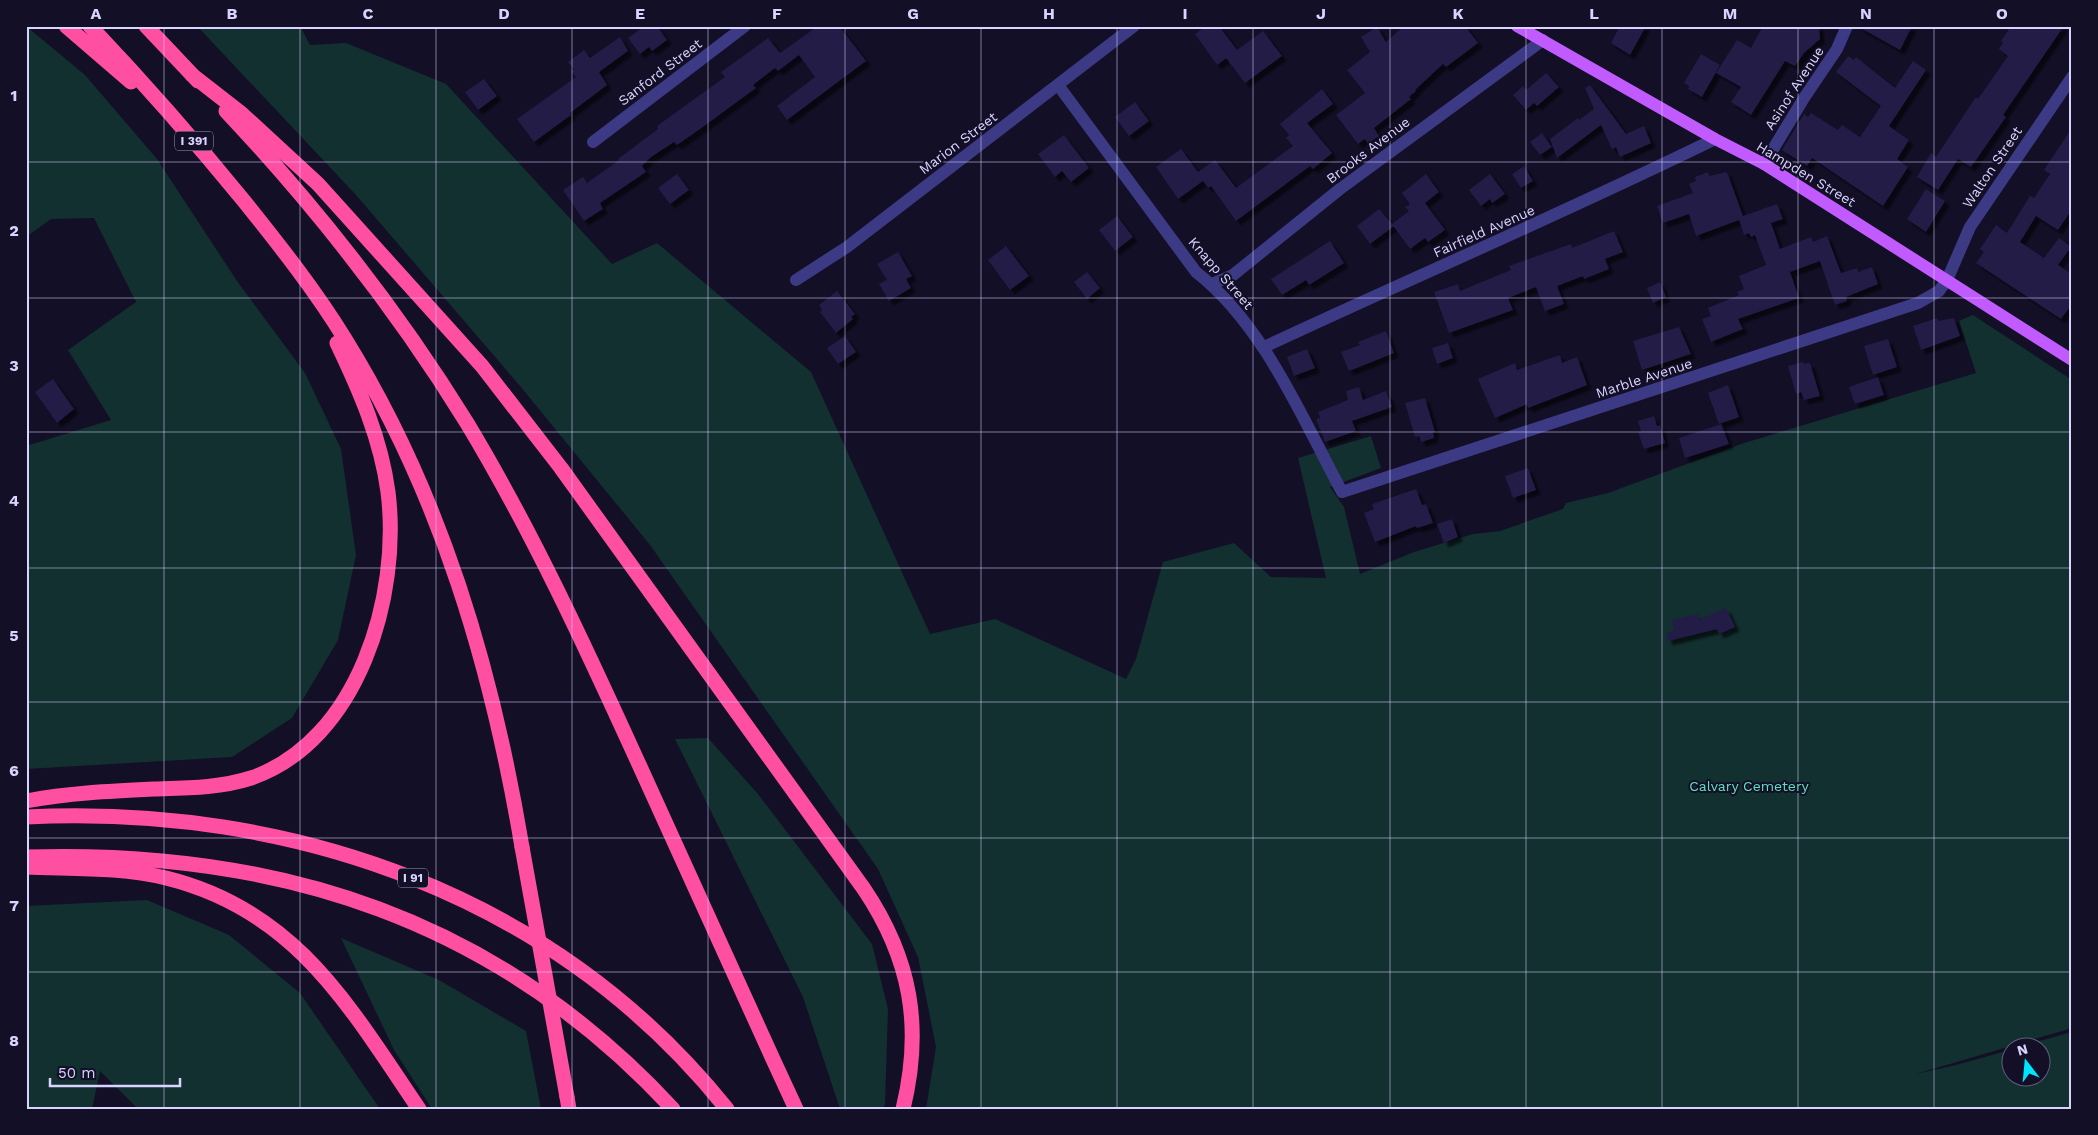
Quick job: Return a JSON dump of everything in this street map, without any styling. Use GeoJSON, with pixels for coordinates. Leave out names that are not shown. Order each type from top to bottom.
{"type":"FeatureCollection","features":[{"type":"Feature","properties":{"kind":"highway"},"geometry":{"type":"LineString","coordinates":[[66,26],[175,119]]}},
{"type":"Feature","properties":{"kind":"highway","name":"I 391"},"geometry":{"type":"LineString","coordinates":[[90,26],[175,119],[291,261]]}},
{"type":"Feature","properties":{"kind":"highway"},"geometry":{"type":"LineString","coordinates":[[146,26],[278,168],[359,267],[432,369],[476,439],[523,525],[584,645],[796,1109]]}},
{"type":"Feature","properties":{"kind":"highway"},"geometry":{"type":"LineString","coordinates":[[192,75],[242,114],[318,184],[482,366],[556,461],[868,896],[896,948],[911,999],[913,1048],[903,1109]]}},
{"type":"Feature","properties":{"kind":"highway"},"geometry":{"type":"LineString","coordinates":[[26,800],[74,794],[213,786],[253,777],[287,760],[316,737],[340,708],[354,682],[371,643],[383,601],[390,526],[387,484],[373,428],[349,368],[291,261]]}},
{"type":"Feature","properties":{"kind":"highway"},"geometry":{"type":"LineString","coordinates":[[291,261],[330,316],[368,379],[405,448],[440,530],[462,593],[487,677],[508,771],[568,1103]]}},
{"type":"Feature","properties":{"kind":"highway","name":"I 91"},"geometry":{"type":"LineString","coordinates":[[26,817],[134,817],[198,823],[261,833],[352,856],[443,891],[519,928],[589,975],[656,1032],[727,1109]]}},
{"type":"Feature","properties":{"kind":"highway"},"geometry":{"type":"LineString","coordinates":[[26,857],[128,857],[215,866],[283,878],[372,906],[458,944],[533,988],[611,1048],[673,1109]]}},
{"type":"Feature","properties":{"kind":"highway"},"geometry":{"type":"LineString","coordinates":[[26,867],[121,872],[165,878],[216,895],[247,911],[300,950],[329,981],[419,1109]]}},
{"type":"Feature","properties":{"kind":"main road","name":"Hampden Street"},"geometry":{"type":"LineString","coordinates":[[1517,26],[1716,140],[1764,164],[2072,360]]}},
{"type":"Feature","properties":{"kind":"street","name":"Sanford Street"},"geometry":{"type":"LineString","coordinates":[[593,142],[745,26]]}},
{"type":"Feature","properties":{"kind":"street","name":"Marion Street"},"geometry":{"type":"LineString","coordinates":[[796,280],[847,247],[1134,26]]}},
{"type":"Feature","properties":{"kind":"street","name":"Asinof Avenue"},"geometry":{"type":"LineString","coordinates":[[1764,164],[1804,98],[1837,49],[1847,26]]}},
{"type":"Feature","properties":{"kind":"street","name":"Brooks Avenue"},"geometry":{"type":"LineString","coordinates":[[1212,284],[1233,275],[1340,189],[1542,40]]}},
{"type":"Feature","properties":{"kind":"street","name":"Walton Street"},"geometry":{"type":"LineString","coordinates":[[1947,280],[1970,227],[2072,77]]}},
{"type":"Feature","properties":{"kind":"street","name":"Knapp Street"},"geometry":{"type":"LineString","coordinates":[[1058,85],[1196,272],[1212,284],[1264,348],[1342,492]]}},
{"type":"Feature","properties":{"kind":"street","name":"Fairfield Avenue"},"geometry":{"type":"LineString","coordinates":[[1264,348],[1396,286],[1573,208],[1716,140]]}},
{"type":"Feature","properties":{"kind":"street","name":"Marble Avenue"},"geometry":{"type":"LineString","coordinates":[[1342,492],[1918,303],[1938,291],[1947,280]]}},
{"type":"Feature","properties":{"kind":"green space"},"geometry":{"type":"Polygon","coordinates":[[[26,26],[85,75],[157,159],[237,281],[305,373],[341,449],[356,555],[338,640],[292,718],[232,757],[26,769],[26,446],[111,420],[68,350],[136,302],[94,218],[51,219],[26,237],[26,26]]]}},
{"type":"Feature","properties":{"kind":"green space","name":"Calvary Cemetery"},"geometry":{"type":"Polygon","coordinates":[[[197,26],[300,26],[310,45],[346,43],[446,84],[612,264],[657,243],[811,372],[930,634],[995,619],[1126,679],[1136,659],[1163,562],[1234,543],[1271,577],[1326,578],[1298,458],[1371,436],[1381,468],[1330,487],[1344,507],[1360,574],[1414,552],[1473,534],[1500,531],[1563,509],[1566,503],[1608,493],[1744,443],[1976,373],[1959,321],[1973,315],[2072,380],[2072,1028],[2038,1038],[2000,1038],[2000,1049],[1916,1074],[2000,1053],[2000,1088],[2050,1088],[2050,1038],[2072,1032],[2072,1109],[926,1109],[936,1047],[918,957],[878,869],[650,545],[520,386],[356,195],[197,26]]]}},
{"type":"Feature","properties":{"kind":"green space"},"geometry":{"type":"Polygon","coordinates":[[[708,738],[758,794],[872,944],[888,1009],[885,1104],[883,1109],[840,1109],[803,997],[675,739],[708,738]]]}},
{"type":"Feature","properties":{"kind":"green space"},"geometry":{"type":"Polygon","coordinates":[[[147,900],[229,935],[300,993],[380,1109],[138,1109],[100,1071],[92,1109],[26,1109],[26,906],[147,900]]]}},
{"type":"Feature","properties":{"kind":"green space"},"geometry":{"type":"Polygon","coordinates":[[[341,938],[439,980],[526,1031],[541,1109],[432,1109],[394,1050],[341,938]]]}},
{"type":"Feature","properties":{"kind":"building"},"geometry":{"type":"Polygon","coordinates":[[[645,26],[657,26],[667,40],[652,51],[649,47],[640,54],[628,38],[645,26]]]}},
{"type":"Feature","properties":{"kind":"building"},"geometry":{"type":"Polygon","coordinates":[[[818,26],[839,26],[866,61],[787,120],[777,106],[815,77],[799,55],[778,71],[775,68],[753,85],[756,88],[700,129],[677,145],[674,142],[651,157],[642,166],[646,172],[600,203],[603,209],[584,221],[563,190],[583,177],[587,183],[619,160],[658,129],[657,126],[725,77],[721,72],[768,38],[780,53],[818,26]]]}},
{"type":"Feature","properties":{"kind":"building"},"geometry":{"type":"Polygon","coordinates":[[[1206,26],[1219,26],[1237,50],[1263,31],[1282,56],[1245,83],[1226,58],[1217,65],[1195,34],[1206,26]]]}},
{"type":"Feature","properties":{"kind":"building"},"geometry":{"type":"Polygon","coordinates":[[[1404,26],[1465,26],[1478,43],[1446,67],[1443,64],[1415,90],[1409,97],[1411,99],[1374,128],[1379,136],[1368,144],[1365,139],[1358,144],[1336,115],[1365,93],[1347,70],[1370,52],[1361,37],[1377,27],[1386,42],[1404,26]]]}},
{"type":"Feature","properties":{"kind":"building"},"geometry":{"type":"Polygon","coordinates":[[[1620,26],[1646,26],[1630,55],[1611,43],[1620,26]]]}},
{"type":"Feature","properties":{"kind":"building"},"geometry":{"type":"Polygon","coordinates":[[[1763,26],[1819,26],[1820,39],[1804,53],[1795,66],[1785,61],[1751,115],[1731,102],[1741,87],[1716,73],[1737,40],[1751,48],[1763,26]]]}},
{"type":"Feature","properties":{"kind":"building"},"geometry":{"type":"Polygon","coordinates":[[[1857,26],[1912,26],[1900,50],[1857,26]]]}},
{"type":"Feature","properties":{"kind":"building"},"geometry":{"type":"Polygon","coordinates":[[[2011,26],[2064,26],[2003,115],[2006,117],[1971,167],[1958,159],[1938,190],[1917,177],[1931,153],[1936,157],[1976,97],[1978,99],[2008,56],[1999,49],[2003,43],[2001,41],[2011,26]]]}},
{"type":"Feature","properties":{"kind":"building"},"geometry":{"type":"Polygon","coordinates":[[[620,37],[628,51],[599,72],[607,85],[534,142],[517,119],[576,77],[571,71],[574,69],[568,62],[584,50],[590,58],[620,37]]]}},
{"type":"Feature","properties":{"kind":"building"},"geometry":{"type":"Polygon","coordinates":[[[1701,54],[1720,65],[1702,97],[1688,89],[1689,86],[1684,83],[1701,54]]]}},
{"type":"Feature","properties":{"kind":"building"},"geometry":{"type":"Polygon","coordinates":[[[1848,56],[1854,60],[1856,57],[1895,88],[1913,61],[1926,70],[1889,126],[1909,140],[1897,159],[1908,167],[1883,206],[1812,158],[1807,166],[1782,150],[1804,114],[1808,117],[1811,113],[1838,130],[1842,125],[1860,137],[1881,106],[1836,72],[1848,56]]]}},
{"type":"Feature","properties":{"kind":"building"},"geometry":{"type":"Polygon","coordinates":[[[1546,73],[1559,87],[1537,106],[1534,103],[1526,110],[1513,95],[1523,86],[1526,90],[1546,73]]]}},
{"type":"Feature","properties":{"kind":"building"},"geometry":{"type":"Polygon","coordinates":[[[484,79],[497,96],[478,110],[465,92],[484,79]]]}},
{"type":"Feature","properties":{"kind":"building"},"geometry":{"type":"Polygon","coordinates":[[[1590,85],[1626,134],[1644,126],[1651,143],[1620,157],[1616,147],[1612,149],[1601,125],[1557,158],[1550,139],[1578,118],[1579,120],[1594,109],[1585,88],[1590,85]]]}},
{"type":"Feature","properties":{"kind":"building"},"geometry":{"type":"Polygon","coordinates":[[[1322,89],[1333,104],[1307,123],[1332,153],[1313,169],[1310,166],[1236,221],[1211,186],[1208,188],[1203,181],[1178,199],[1156,167],[1181,149],[1198,172],[1215,160],[1236,188],[1293,146],[1286,138],[1289,135],[1280,124],[1322,89]]]}},
{"type":"Feature","properties":{"kind":"building"},"geometry":{"type":"Polygon","coordinates":[[[1135,102],[1149,121],[1129,136],[1115,117],[1135,102]]]}},
{"type":"Feature","properties":{"kind":"building"},"geometry":{"type":"Polygon","coordinates":[[[2072,128],[2072,209],[2058,230],[2036,216],[2020,242],[2044,258],[2059,238],[2071,247],[2058,265],[2072,274],[2072,304],[2061,319],[1976,263],[1984,252],[1980,249],[1996,225],[2007,233],[2030,196],[2034,198],[2050,174],[2044,170],[2072,128]]]}},
{"type":"Feature","properties":{"kind":"building"},"geometry":{"type":"Polygon","coordinates":[[[1542,133],[1552,147],[1540,155],[1530,142],[1542,133]]]}},
{"type":"Feature","properties":{"kind":"building"},"geometry":{"type":"Polygon","coordinates":[[[1064,135],[1089,168],[1071,182],[1062,171],[1055,177],[1038,154],[1064,135]]]}},
{"type":"Feature","properties":{"kind":"building"},"geometry":{"type":"Polygon","coordinates":[[[1524,166],[1533,181],[1521,188],[1512,174],[1524,166]]]}},
{"type":"Feature","properties":{"kind":"building"},"geometry":{"type":"Polygon","coordinates":[[[1708,172],[1709,176],[1727,172],[1743,216],[1777,204],[1783,219],[1771,223],[1780,249],[1811,237],[1813,242],[1827,236],[1841,273],[1857,268],[1858,272],[1872,267],[1878,284],[1846,297],[1847,301],[1835,305],[1820,261],[1790,272],[1799,298],[1738,319],[1743,329],[1711,342],[1702,319],[1711,316],[1708,308],[1739,295],[1737,292],[1744,289],[1739,276],[1766,265],[1755,235],[1751,237],[1749,233],[1744,235],[1739,220],[1696,236],[1689,214],[1663,223],[1657,206],[1693,193],[1689,184],[1696,181],[1695,177],[1708,172]]]}},
{"type":"Feature","properties":{"kind":"building"},"geometry":{"type":"Polygon","coordinates":[[[677,174],[689,190],[670,204],[658,188],[677,174]]]}},
{"type":"Feature","properties":{"kind":"building"},"geometry":{"type":"Polygon","coordinates":[[[1426,174],[1439,192],[1425,203],[1445,230],[1428,242],[1425,238],[1410,249],[1392,224],[1409,211],[1405,207],[1410,204],[1402,193],[1426,174]]]}},
{"type":"Feature","properties":{"kind":"building"},"geometry":{"type":"Polygon","coordinates":[[[1490,174],[1505,194],[1492,203],[1490,199],[1481,206],[1469,190],[1490,174]]]}},
{"type":"Feature","properties":{"kind":"building"},"geometry":{"type":"Polygon","coordinates":[[[1926,189],[1945,201],[1926,232],[1907,219],[1926,189]]]}},
{"type":"Feature","properties":{"kind":"building"},"geometry":{"type":"Polygon","coordinates":[[[1379,209],[1394,226],[1370,244],[1357,226],[1379,209]]]}},
{"type":"Feature","properties":{"kind":"building"},"geometry":{"type":"Polygon","coordinates":[[[1117,216],[1133,237],[1115,251],[1099,230],[1117,216]]]}},
{"type":"Feature","properties":{"kind":"building"},"geometry":{"type":"Polygon","coordinates":[[[1614,231],[1623,252],[1605,259],[1609,269],[1584,279],[1583,276],[1557,286],[1564,304],[1545,311],[1536,287],[1508,298],[1513,310],[1449,333],[1434,292],[1458,284],[1460,291],[1511,270],[1509,266],[1571,244],[1572,248],[1614,231]]]}},
{"type":"Feature","properties":{"kind":"building"},"geometry":{"type":"Polygon","coordinates":[[[1330,241],[1344,263],[1309,285],[1306,280],[1282,295],[1271,279],[1330,241]]]}},
{"type":"Feature","properties":{"kind":"building"},"geometry":{"type":"Polygon","coordinates":[[[1006,246],[1029,276],[1010,290],[988,260],[1006,246]]]}},
{"type":"Feature","properties":{"kind":"building"},"geometry":{"type":"Polygon","coordinates":[[[898,252],[912,276],[906,279],[911,288],[889,301],[879,284],[887,280],[877,264],[898,252]]]}},
{"type":"Feature","properties":{"kind":"building"},"geometry":{"type":"Polygon","coordinates":[[[1087,272],[1100,288],[1087,299],[1074,282],[1087,272]]]}},
{"type":"Feature","properties":{"kind":"building"},"geometry":{"type":"Polygon","coordinates":[[[1660,282],[1666,297],[1653,303],[1647,288],[1660,282]]]}},
{"type":"Feature","properties":{"kind":"building"},"geometry":{"type":"Polygon","coordinates":[[[837,291],[855,314],[851,317],[853,319],[836,333],[820,312],[822,310],[819,305],[837,291]]]}},
{"type":"Feature","properties":{"kind":"building"},"geometry":{"type":"Polygon","coordinates":[[[1937,318],[1938,321],[1954,318],[1960,336],[1921,350],[1913,326],[1937,318]]]}},
{"type":"Feature","properties":{"kind":"building"},"geometry":{"type":"Polygon","coordinates":[[[1679,327],[1691,354],[1642,370],[1633,341],[1679,327]]]}},
{"type":"Feature","properties":{"kind":"building"},"geometry":{"type":"Polygon","coordinates":[[[1386,331],[1394,353],[1349,371],[1341,352],[1360,345],[1358,342],[1386,331]]]}},
{"type":"Feature","properties":{"kind":"building"},"geometry":{"type":"Polygon","coordinates":[[[845,336],[856,352],[838,364],[827,348],[845,336]]]}},
{"type":"Feature","properties":{"kind":"building"},"geometry":{"type":"Polygon","coordinates":[[[1888,339],[1897,367],[1873,375],[1864,346],[1888,339]]]}},
{"type":"Feature","properties":{"kind":"building"},"geometry":{"type":"Polygon","coordinates":[[[1448,343],[1453,358],[1437,364],[1432,348],[1448,343]]]}},
{"type":"Feature","properties":{"kind":"building"},"geometry":{"type":"Polygon","coordinates":[[[1307,349],[1315,368],[1294,376],[1287,357],[1307,349]]]}},
{"type":"Feature","properties":{"kind":"building"},"geometry":{"type":"Polygon","coordinates":[[[1560,355],[1562,363],[1577,357],[1587,385],[1528,408],[1527,404],[1495,418],[1478,379],[1515,363],[1517,370],[1560,355]]]}},
{"type":"Feature","properties":{"kind":"building"},"geometry":{"type":"Polygon","coordinates":[[[1803,362],[1804,364],[1810,363],[1820,396],[1804,400],[1801,392],[1796,394],[1788,366],[1803,362]]]}},
{"type":"Feature","properties":{"kind":"building"},"geometry":{"type":"Polygon","coordinates":[[[1878,377],[1884,395],[1855,404],[1849,387],[1878,377]]]}},
{"type":"Feature","properties":{"kind":"building"},"geometry":{"type":"Polygon","coordinates":[[[53,379],[74,409],[57,423],[35,392],[53,379]]]}},
{"type":"Feature","properties":{"kind":"building"},"geometry":{"type":"Polygon","coordinates":[[[1728,385],[1739,417],[1719,424],[1708,393],[1728,385]]]}},
{"type":"Feature","properties":{"kind":"building"},"geometry":{"type":"Polygon","coordinates":[[[1359,387],[1363,400],[1386,391],[1392,407],[1352,421],[1356,431],[1325,442],[1316,419],[1320,418],[1318,412],[1348,400],[1346,391],[1359,387]]]}},
{"type":"Feature","properties":{"kind":"building"},"geometry":{"type":"Polygon","coordinates":[[[1425,398],[1435,432],[1433,432],[1434,438],[1421,442],[1419,436],[1415,437],[1405,403],[1425,398]]]}},
{"type":"Feature","properties":{"kind":"building"},"geometry":{"type":"Polygon","coordinates":[[[1654,416],[1657,426],[1660,425],[1665,443],[1644,449],[1638,432],[1641,431],[1638,421],[1654,416]]]}},
{"type":"Feature","properties":{"kind":"building"},"geometry":{"type":"Polygon","coordinates":[[[1721,424],[1729,444],[1685,458],[1679,438],[1721,424]]]}},
{"type":"Feature","properties":{"kind":"building"},"geometry":{"type":"Polygon","coordinates":[[[1528,468],[1536,490],[1513,498],[1505,476],[1528,468]]]}},
{"type":"Feature","properties":{"kind":"building"},"geometry":{"type":"Polygon","coordinates":[[[1416,489],[1422,505],[1426,504],[1433,523],[1417,528],[1416,526],[1375,542],[1364,513],[1374,509],[1372,504],[1416,489]]]}},
{"type":"Feature","properties":{"kind":"building"},"geometry":{"type":"Polygon","coordinates":[[[1452,519],[1458,537],[1444,543],[1437,524],[1452,519]]]}},
{"type":"Feature","properties":{"kind":"building"},"geometry":{"type":"Polygon","coordinates":[[[1726,608],[1735,627],[1719,634],[1717,629],[1668,641],[1666,634],[1674,630],[1672,620],[1698,614],[1699,620],[1726,608]]]}}]}
